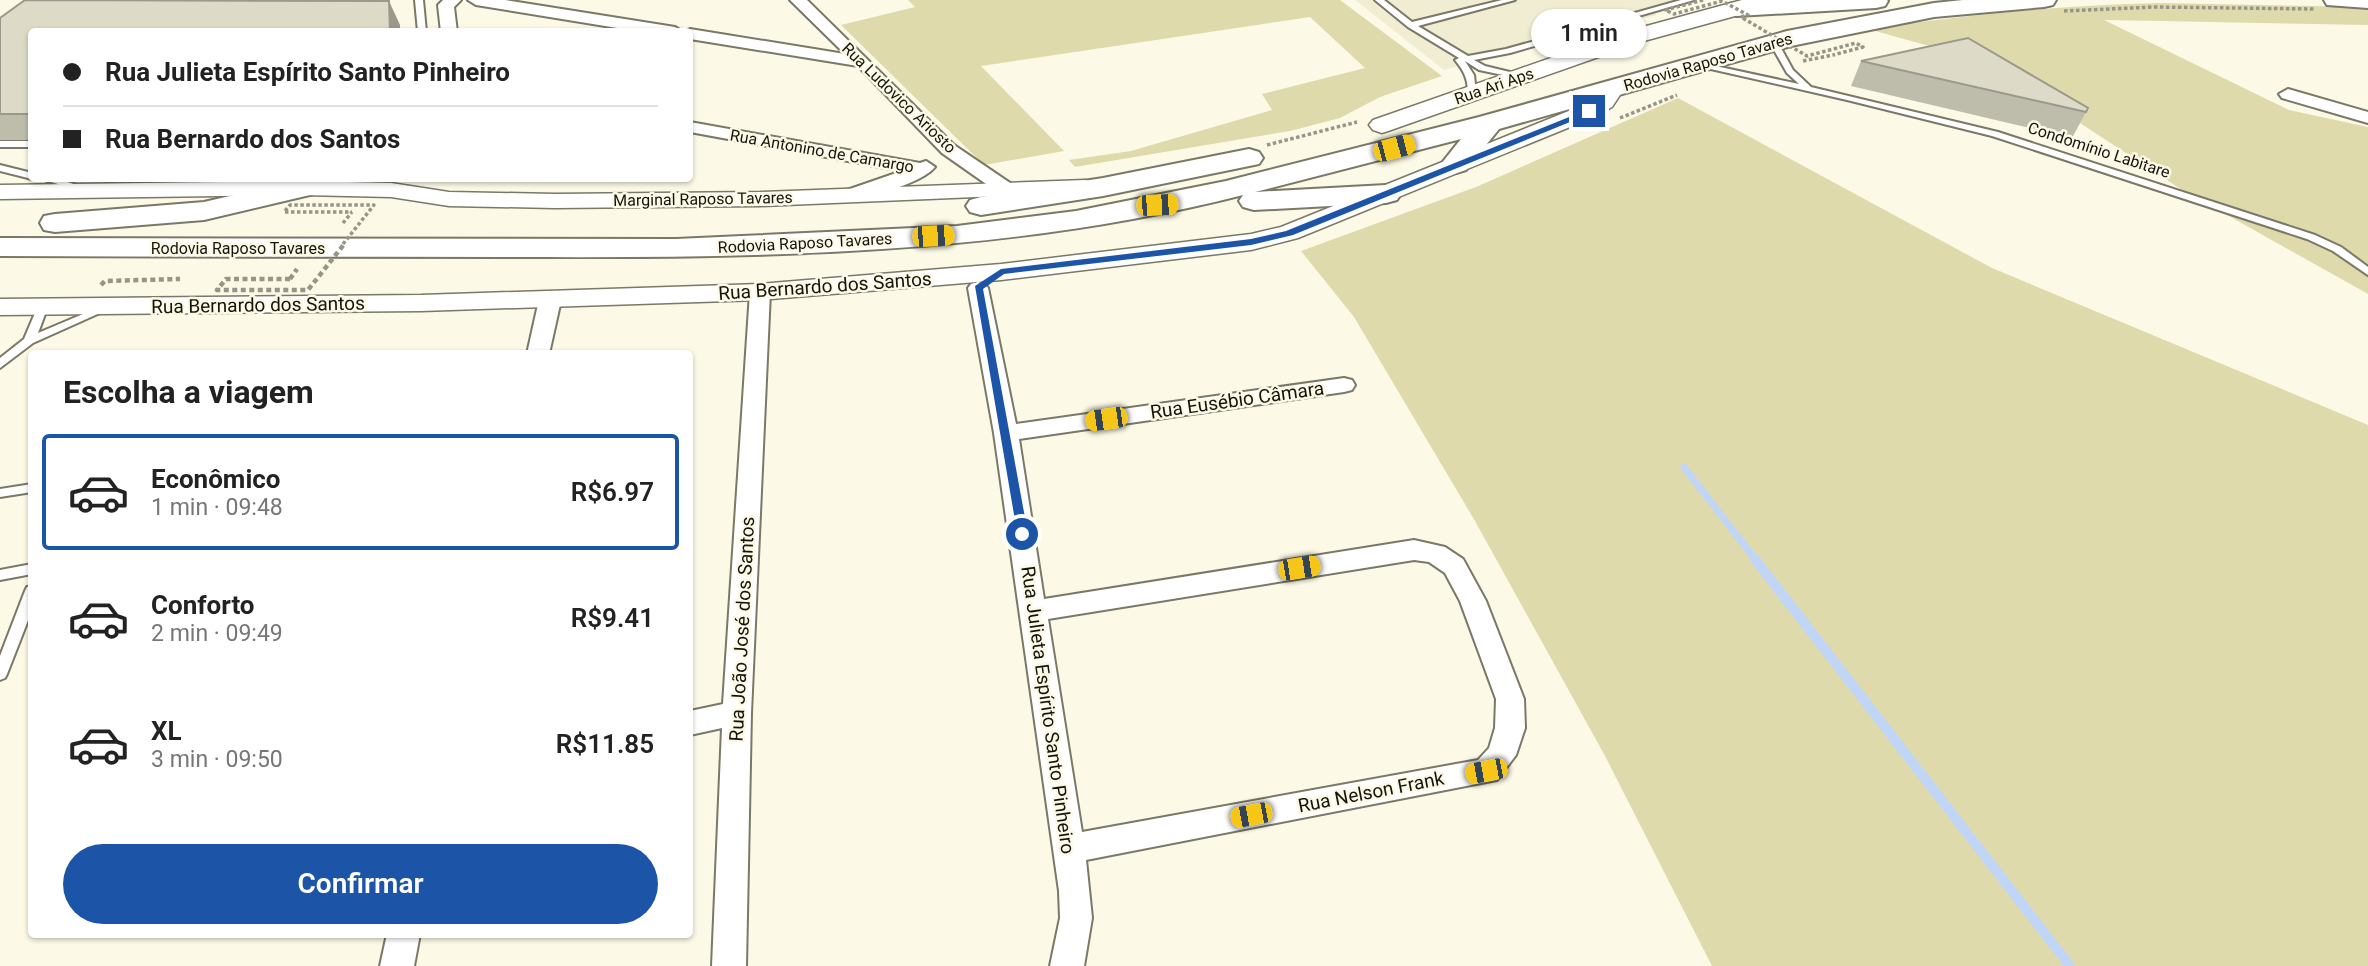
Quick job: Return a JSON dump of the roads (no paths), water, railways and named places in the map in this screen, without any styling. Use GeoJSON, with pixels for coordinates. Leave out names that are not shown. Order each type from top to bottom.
{"type":"FeatureCollection","features":[{"type":"Feature","properties":{"kind":"highway","name":"Rodovia Raposo Tavares"},"geometry":{"type":"LineString","coordinates":[[0,223],[348,217],[740,223],[840,219],[969,207],[1103,187],[1296,148],[1732,30],[1882,0]]}},
{"type":"Feature","properties":{"kind":"highway"},"geometry":{"type":"LineString","coordinates":[[1737,9],[1876,1]]}},
{"type":"Feature","properties":{"kind":"highway"},"geometry":{"type":"LineString","coordinates":[[2325,5],[2368,1]]}},
{"type":"Feature","properties":{"kind":"highway","name":"Rodovia Raposo Tavares"},"geometry":{"type":"LineString","coordinates":[[0,247],[676,248],[957,235],[1076,220],[1294,174],[1489,123],[1774,43],[1934,10],[2053,6]]}},
{"type":"Feature","properties":{"kind":"highway"},"geometry":{"type":"LineString","coordinates":[[1456,164],[1489,123]]}},
{"type":"Feature","properties":{"kind":"highway"},"geometry":{"type":"LineString","coordinates":[[55,223],[204,211],[317,183]]}},
{"type":"Feature","properties":{"kind":"highway"},"geometry":{"type":"LineString","coordinates":[[1157,205],[1386,194]]}},
{"type":"Feature","properties":{"kind":"main road","name":"Rua Ari Aps"},"geometry":{"type":"LineString","coordinates":[[1382,125],[1636,36],[1767,0]]}},
{"type":"Feature","properties":{"kind":"street"},"geometry":{"type":"LineString","coordinates":[[449,28],[446,5],[453,0]]}},
{"type":"Feature","properties":{"kind":"street"},"geometry":{"type":"LineString","coordinates":[[476,0],[650,28]]}},
{"type":"Feature","properties":{"kind":"street","name":"Rua Ludovico Ariosto"},"geometry":{"type":"LineString","coordinates":[[798,0],[948,149],[1006,189]]}},
{"type":"Feature","properties":{"kind":"street"},"geometry":{"type":"LineString","coordinates":[[693,34],[863,62]]}},
{"type":"Feature","properties":{"kind":"street","name":"Rua Bernardo dos Santos"},"geometry":{"type":"LineString","coordinates":[[0,307],[550,300],[760,292],[1001,272],[1251,242],[1289,233],[1589,111],[1604,102],[1613,89]]}},
{"type":"Feature","properties":{"kind":"street"},"geometry":{"type":"LineString","coordinates":[[2288,94],[2368,118]]}},
{"type":"Feature","properties":{"kind":"street","name":"Rua Antonino de Camargo"},"geometry":{"type":"LineString","coordinates":[[693,128],[923,169],[948,149]]}},
{"type":"Feature","properties":{"kind":"street"},"geometry":{"type":"LineString","coordinates":[[854,194],[923,169]]}},
{"type":"Feature","properties":{"kind":"street","name":"Marginal Raposo Tavares"},"geometry":{"type":"LineString","coordinates":[[0,192],[317,183],[392,184],[449,199],[555,201],[761,199],[1103,187]]}},
{"type":"Feature","properties":{"kind":"street"},"geometry":{"type":"LineString","coordinates":[[949,277],[978,288],[1001,272]]}},
{"type":"Feature","properties":{"kind":"street","name":"Rua Julieta Espírito Santo Pinheiro"},"geometry":{"type":"LineString","coordinates":[[978,288],[1006,433],[1069,849],[1076,918],[1067,966]]}},
{"type":"Feature","properties":{"kind":"street","name":"Rua João José dos Santos"},"geometry":{"type":"LineString","coordinates":[[729,966],[737,713],[760,292]]}},
{"type":"Feature","properties":{"kind":"street"},"geometry":{"type":"LineString","coordinates":[[539,350],[550,300]]}},
{"type":"Feature","properties":{"kind":"street","name":"Rua Eusébio Câmara"},"geometry":{"type":"LineString","coordinates":[[1006,433],[1344,385]]}},
{"type":"Feature","properties":{"kind":"street","name":"Rua Nelson Frank"},"geometry":{"type":"LineString","coordinates":[[1034,611],[1414,550],[1436,554],[1454,566],[1473,601],[1510,699],[1510,728],[1501,755],[1486,771],[1069,849]]}},
{"type":"Feature","properties":{"kind":"street"},"geometry":{"type":"LineString","coordinates":[[693,722],[737,713]]}},
{"type":"Feature","properties":{"kind":"street"},"geometry":{"type":"LineString","coordinates":[[397,966],[403,938]]}},
{"type":"Feature","properties":{"kind":"lane"},"geometry":{"type":"LineString","coordinates":[[419,0],[422,28]]}},
{"type":"Feature","properties":{"kind":"lane"},"geometry":{"type":"LineString","coordinates":[[1379,0],[1463,59],[1485,69],[1519,77]]}},
{"type":"Feature","properties":{"kind":"lane"},"geometry":{"type":"LineString","coordinates":[[1411,25],[1511,0]]}},
{"type":"Feature","properties":{"kind":"lane"},"geometry":{"type":"LineString","coordinates":[[1463,59],[1507,51],[1690,0]]}},
{"type":"Feature","properties":{"kind":"lane"},"geometry":{"type":"LineString","coordinates":[[1774,43],[1790,71],[1809,88]]}},
{"type":"Feature","properties":{"kind":"lane"},"geometry":{"type":"LineString","coordinates":[[1463,59],[1473,81],[1472,93]]}},
{"type":"Feature","properties":{"kind":"lane","name":"Condomínio Labitare"},"geometry":{"type":"LineString","coordinates":[[1697,65],[1809,88],[1995,134],[2311,237],[2337,249],[2368,272]]}},
{"type":"Feature","properties":{"kind":"lane"},"geometry":{"type":"LineString","coordinates":[[0,144],[28,144]]}},
{"type":"Feature","properties":{"kind":"lane"},"geometry":{"type":"LineString","coordinates":[[0,168],[28,169]]}},
{"type":"Feature","properties":{"kind":"lane"},"geometry":{"type":"LineString","coordinates":[[0,168],[28,175]]}},
{"type":"Feature","properties":{"kind":"lane"},"geometry":{"type":"LineString","coordinates":[[57,182],[88,190]]}},
{"type":"Feature","properties":{"kind":"lane"},"geometry":{"type":"LineString","coordinates":[[29,341],[43,306]]}},
{"type":"Feature","properties":{"kind":"lane"},"geometry":{"type":"LineString","coordinates":[[0,364],[29,341],[108,307]]}},
{"type":"Feature","properties":{"kind":"lane"},"geometry":{"type":"LineString","coordinates":[[0,493],[28,489]]}},
{"type":"Feature","properties":{"kind":"lane"},"geometry":{"type":"LineString","coordinates":[[0,575],[28,570]]}},
{"type":"Feature","properties":{"kind":"lane"},"geometry":{"type":"LineString","coordinates":[[0,674],[28,601]]}},
{"type":"Feature","properties":{"kind":"waterway"},"geometry":{"type":"LineString","coordinates":[[1684,467],[1755,559]]}},
{"type":"Feature","properties":{"kind":"waterway"},"geometry":{"type":"LineString","coordinates":[[1754,558],[2070,966]]}}]}
